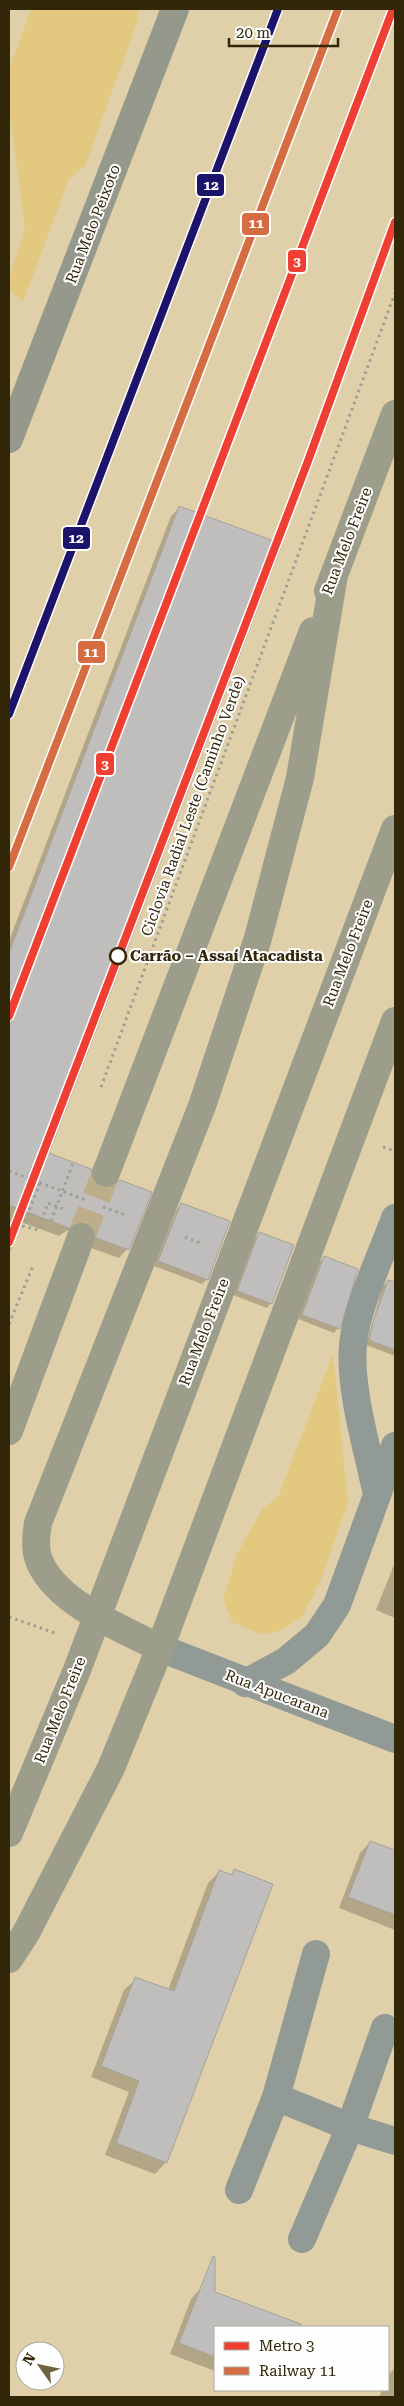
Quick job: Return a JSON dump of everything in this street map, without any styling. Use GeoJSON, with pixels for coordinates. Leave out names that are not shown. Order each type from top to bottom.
{"type":"FeatureCollection","features":[{"type":"Feature","properties":{"kind":"highway","name":"Rua Melo Freire"},"geometry":{"type":"LineString","coordinates":[[106,1173],[395,414]]}},
{"type":"Feature","properties":{"kind":"highway"},"geometry":{"type":"LineString","coordinates":[[160,1648],[97,1615],[64,1594],[41,1565],[36,1541],[38,1523],[202,1106],[258,938],[300,778],[334,575]]}},
{"type":"Feature","properties":{"kind":"highway","name":"Rua Melo Freire"},"geometry":{"type":"LineString","coordinates":[[9,1833],[55,1726],[395,829]]}},
{"type":"Feature","properties":{"kind":"highway"},"geometry":{"type":"LineString","coordinates":[[9,1959],[26,1933],[111,1768],[160,1648],[395,1021]]}},
{"type":"Feature","properties":{"kind":"highway"},"geometry":{"type":"LineString","coordinates":[[9,1431],[81,1237]]}},
{"type":"Feature","properties":{"kind":"main road","name":"Rua Melo Peixoto"},"geometry":{"type":"LineString","coordinates":[[9,440],[175,9]]}},
{"type":"Feature","properties":{"kind":"street"},"geometry":{"type":"LineString","coordinates":[[377,1495],[353,1380],[353,1344],[359,1316],[395,1218]]}},
{"type":"Feature","properties":{"kind":"street"},"geometry":{"type":"LineString","coordinates":[[245,1682],[286,1661],[317,1634],[337,1604],[395,1446]]}},
{"type":"Feature","properties":{"kind":"street","name":"Rua Apucarana"},"geometry":{"type":"LineString","coordinates":[[160,1648],[395,1739]]}},
{"type":"Feature","properties":{"kind":"street"},"geometry":{"type":"LineString","coordinates":[[239,2190],[276,2097],[316,1954]]}},
{"type":"Feature","properties":{"kind":"street"},"geometry":{"type":"LineString","coordinates":[[302,2240],[350,2127],[385,2028]]}},
{"type":"Feature","properties":{"kind":"street"},"geometry":{"type":"LineString","coordinates":[[276,2097],[350,2127],[395,2141]]}},
{"type":"Feature","properties":{"kind":"path","name":"Ciclovia Radial Leste (Caminho Verde)"},"geometry":{"type":"LineString","coordinates":[[98,1095],[395,293]]}},
{"type":"Feature","properties":{"kind":"path"},"geometry":{"type":"LineString","coordinates":[[49,1225],[74,1160]]}},
{"type":"Feature","properties":{"kind":"path"},"geometry":{"type":"LineString","coordinates":[[40,1183],[23,1226],[38,1230],[48,1203]]}},
{"type":"Feature","properties":{"kind":"path"},"geometry":{"type":"LineString","coordinates":[[9,1324],[34,1261]]}},
{"type":"Feature","properties":{"kind":"shaded area"},"geometry":{"type":"Polygon","coordinates":[[[31,9],[138,9],[137,23],[85,166],[69,179],[23,302],[9,289],[9,279],[25,228],[9,108],[9,69],[31,9]]]}},
{"type":"Feature","properties":{"kind":"shaded area"},"geometry":{"type":"Polygon","coordinates":[[[333,1354],[348,1503],[320,1582],[302,1617],[280,1631],[262,1634],[233,1623],[223,1600],[237,1554],[263,1508],[278,1497],[333,1354]]]}},
{"type":"Feature","properties":{"kind":"building"},"geometry":{"type":"Polygon","coordinates":[[[179,506],[282,544],[49,1153],[91,1169],[94,1182],[101,1188],[109,1188],[120,1180],[152,1192],[129,1250],[96,1238],[93,1227],[87,1223],[78,1222],[69,1228],[9,1205],[9,953],[179,506]]]}},
{"type":"Feature","properties":{"kind":"building"},"geometry":{"type":"Polygon","coordinates":[[[181,1203],[230,1221],[208,1280],[158,1261],[181,1203]]]}},
{"type":"Feature","properties":{"kind":"building"},"geometry":{"type":"Polygon","coordinates":[[[259,1232],[294,1245],[272,1304],[237,1291],[259,1232]]]}},
{"type":"Feature","properties":{"kind":"building"},"geometry":{"type":"Polygon","coordinates":[[[324,1256],[358,1269],[340,1329],[302,1315],[324,1256]]]}},
{"type":"Feature","properties":{"kind":"building"},"geometry":{"type":"Polygon","coordinates":[[[388,1280],[395,1282],[395,1350],[369,1340],[374,1319],[388,1280]]]}},
{"type":"Feature","properties":{"kind":"building"},"geometry":{"type":"Polygon","coordinates":[[[370,1841],[395,1850],[395,1915],[348,1897],[370,1841]]]}},
{"type":"Feature","properties":{"kind":"building"},"geometry":{"type":"Polygon","coordinates":[[[234,1869],[273,1884],[167,2163],[116,2143],[139,2081],[101,2066],[135,1977],[174,1991],[219,1870],[232,1875],[234,1869]]]}},
{"type":"Feature","properties":{"kind":"building"},"geometry":{"type":"Polygon","coordinates":[[[213,2256],[215,2257],[215,2292],[301,2324],[300,2326],[214,2326],[214,2357],[179,2343],[213,2256]]]}},
{"type":"Feature","properties":{"kind":"tunnel"},"geometry":{"type":"LineString","coordinates":[[81,1237],[106,1173]]}},
{"type":"Feature","properties":{"kind":"metro line","name":"3"},"geometry":{"type":"LineString","coordinates":[[9,1016],[393,9]]}},
{"type":"Feature","properties":{"kind":"metro line","name":"3"},"geometry":{"type":"LineString","coordinates":[[9,1242],[308,461],[395,222]]}},
{"type":"Feature","properties":{"kind":"rail line","name":"11"},"geometry":{"type":"LineString","coordinates":[[9,867],[338,9]]}},
{"type":"Feature","properties":{"kind":"transit line","name":"12"},"geometry":{"type":"LineString","coordinates":[[9,714],[278,9]]}},
{"type":"Feature","properties":{"kind":"place","name":"Carrão – Assaí Atacadista"},"geometry":{"type":"Point","coordinates":[118,956]}}]}
